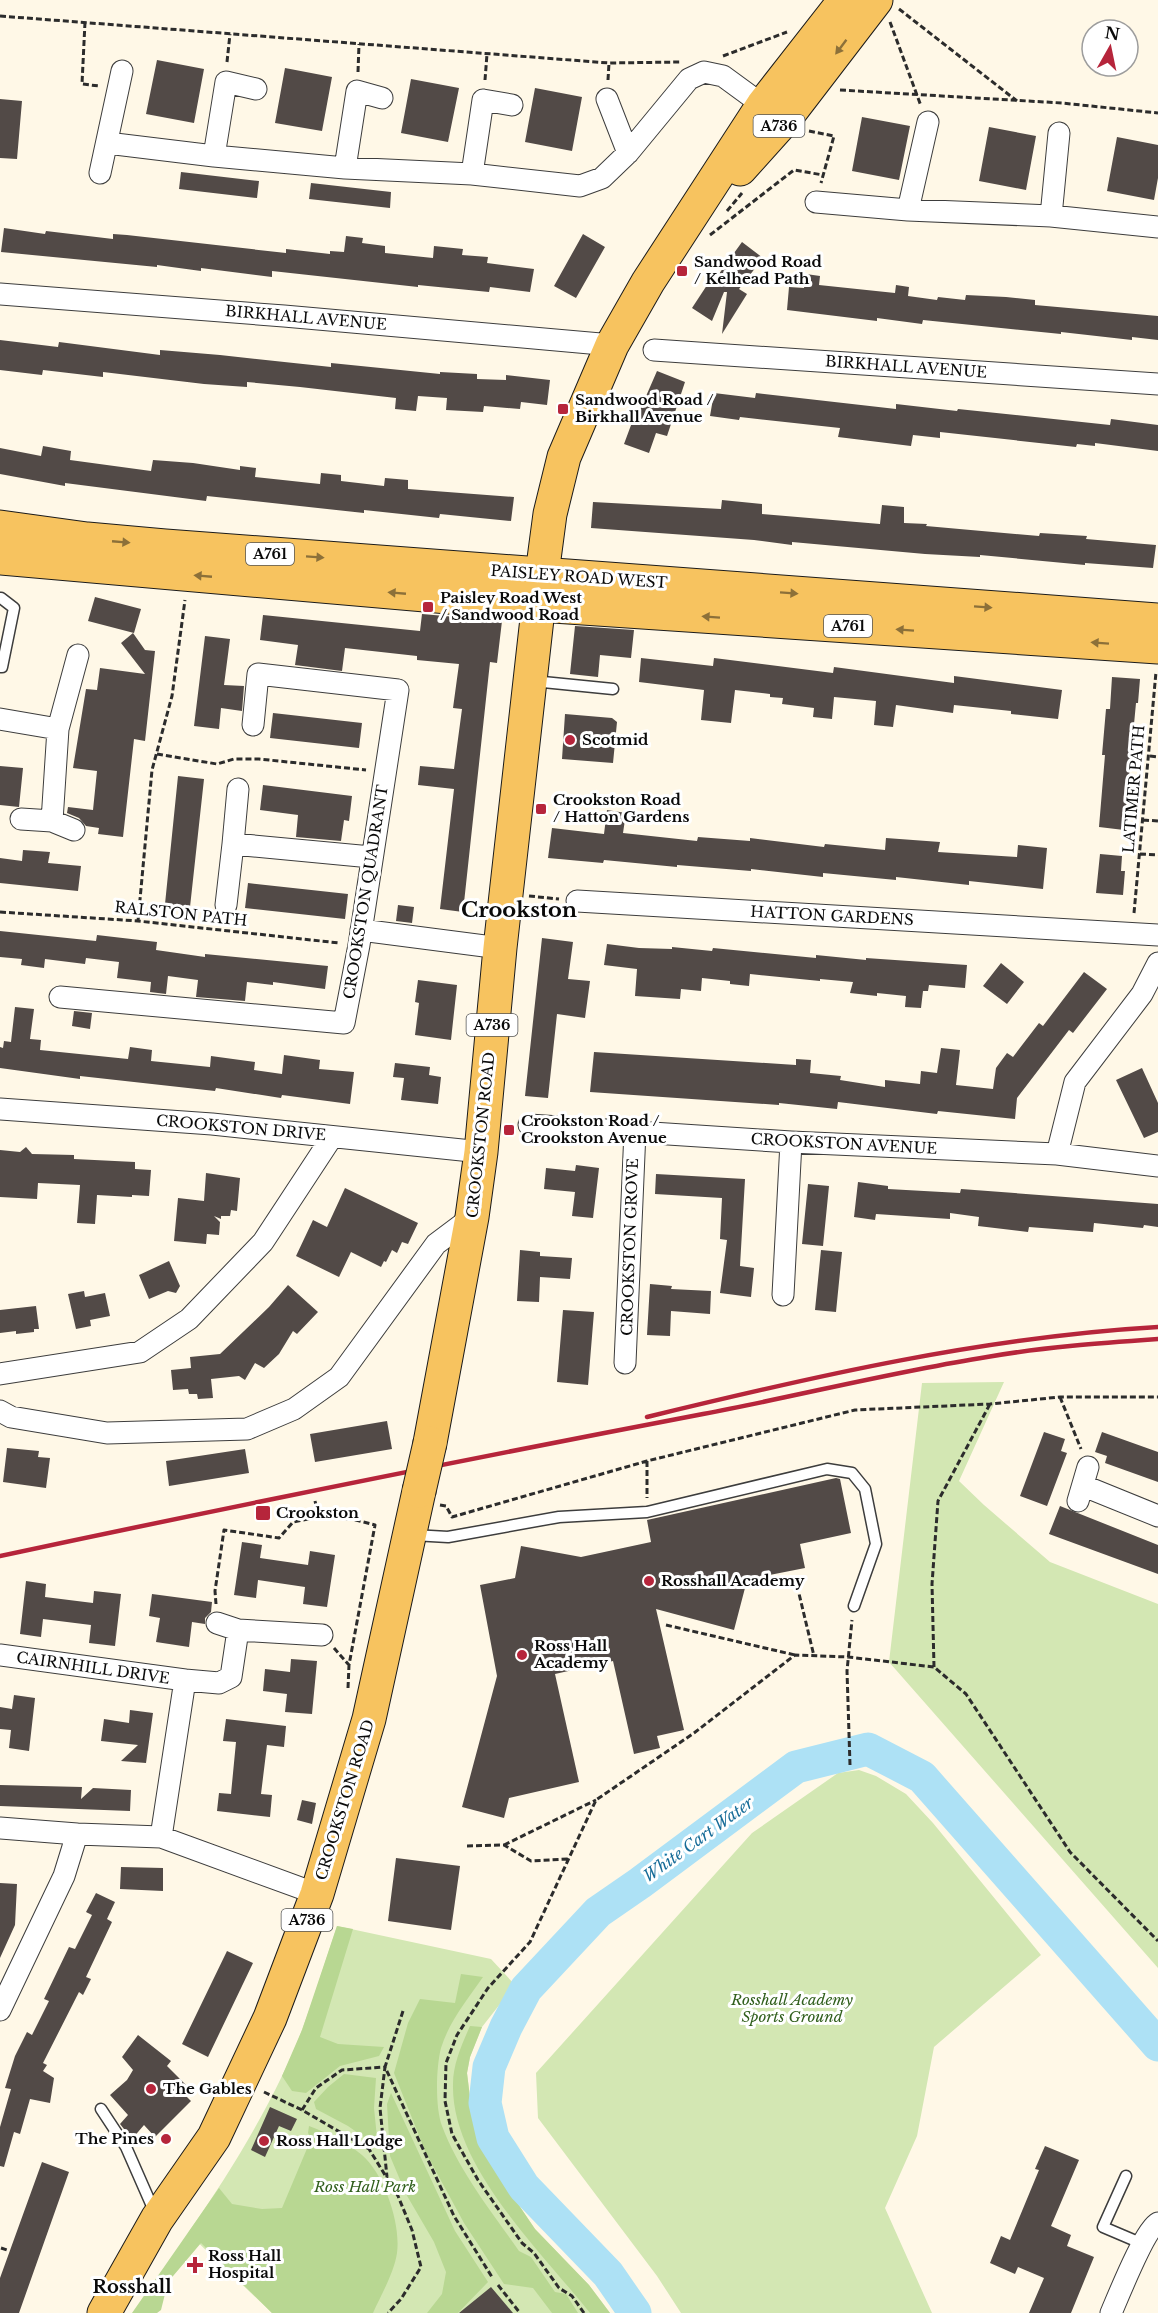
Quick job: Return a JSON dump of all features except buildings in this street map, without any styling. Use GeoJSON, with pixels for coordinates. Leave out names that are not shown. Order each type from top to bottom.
{"type":"FeatureCollection","features":[{"type":"Feature","properties":{"kind":"main road","name":"A736"},"geometry":{"type":"LineString","coordinates":[[785,118],[845,0]]}},
{"type":"Feature","properties":{"kind":"main road","name":"A736"},"geometry":{"type":"LineString","coordinates":[[540,590],[550,514],[564,457],[612,345],[673,244],[886,9]]}},
{"type":"Feature","properties":{"kind":"main road","name":"PAISLEY ROAD WEST"},"geometry":{"type":"LineString","coordinates":[[0,527],[70,551],[188,575],[540,590],[1157,638]]}},
{"type":"Feature","properties":{"kind":"main road","name":"PAISLEY ROAD WEST"},"geometry":{"type":"LineString","coordinates":[[0,558],[70,551],[165,546],[540,590]]}},
{"type":"Feature","properties":{"kind":"main road","name":"CROOKSTON ROAD"},"geometry":{"type":"LineString","coordinates":[[104,2313],[157,2219],[214,2136],[270,2018],[316,1894],[369,1719],[430,1443],[472,1217],[481,1152],[500,948],[540,590]]}},
{"type":"Feature","properties":{"kind":"street"},"geometry":{"type":"LineString","coordinates":[[107,143],[345,168],[472,174],[580,186],[602,178],[628,153],[689,80],[704,72],[723,76],[785,118]]}},
{"type":"Feature","properties":{"kind":"street"},"geometry":{"type":"LineString","coordinates":[[100,173],[120,80]]}},
{"type":"Feature","properties":{"kind":"street"},"geometry":{"type":"LineString","coordinates":[[214,156],[226,82],[256,89]]}},
{"type":"Feature","properties":{"kind":"street"},"geometry":{"type":"LineString","coordinates":[[345,168],[357,92],[382,98]]}},
{"type":"Feature","properties":{"kind":"street"},"geometry":{"type":"LineString","coordinates":[[607,99],[628,153]]}},
{"type":"Feature","properties":{"kind":"street"},"geometry":{"type":"LineString","coordinates":[[472,174],[483,100],[512,105]]}},
{"type":"Feature","properties":{"kind":"street"},"geometry":{"type":"LineString","coordinates":[[908,210],[928,122]]}},
{"type":"Feature","properties":{"kind":"street"},"geometry":{"type":"LineString","coordinates":[[1051,216],[1059,132]]}},
{"type":"Feature","properties":{"kind":"street"},"geometry":{"type":"LineString","coordinates":[[816,202],[908,210],[1051,216],[1158,227]]}},
{"type":"Feature","properties":{"kind":"street","name":"BIRKHALL AVENUE"},"geometry":{"type":"LineString","coordinates":[[0,294],[612,345]]}},
{"type":"Feature","properties":{"kind":"street","name":"BIRKHALL AVENUE"},"geometry":{"type":"LineString","coordinates":[[654,350],[1158,384]]}},
{"type":"Feature","properties":{"kind":"street"},"geometry":{"type":"LineString","coordinates":[[52,821],[58,729],[78,656]]}},
{"type":"Feature","properties":{"kind":"street","name":"CROOKSTON QUADRANT"},"geometry":{"type":"LineString","coordinates":[[60,997],[84,990],[344,1023],[360,938],[398,690],[258,675],[253,725]]}},
{"type":"Feature","properties":{"kind":"street"},"geometry":{"type":"LineString","coordinates":[[0,720],[58,729]]}},
{"type":"Feature","properties":{"kind":"street"},"geometry":{"type":"LineString","coordinates":[[225,905],[238,789]]}},
{"type":"Feature","properties":{"kind":"street"},"geometry":{"type":"LineString","coordinates":[[21,819],[52,821],[74,830]]}},
{"type":"Feature","properties":{"kind":"street"},"geometry":{"type":"LineString","coordinates":[[233,844],[371,857]]}},
{"type":"Feature","properties":{"kind":"street","name":"HATTON GARDENS"},"geometry":{"type":"LineString","coordinates":[[577,901],[1158,935]]}},
{"type":"Feature","properties":{"kind":"street"},"geometry":{"type":"LineString","coordinates":[[360,938],[500,948]]}},
{"type":"Feature","properties":{"kind":"street"},"geometry":{"type":"LineString","coordinates":[[1057,1154],[1075,1082],[1142,994],[1158,963]]}},
{"type":"Feature","properties":{"kind":"street","name":"CROOKSTON DRIVE"},"geometry":{"type":"LineString","coordinates":[[0,1109],[212,1124],[481,1152]]}},
{"type":"Feature","properties":{"kind":"street","name":"CROOKSTON AVENUE"},"geometry":{"type":"LineString","coordinates":[[529,1125],[791,1142],[1057,1154],[1158,1167]]}},
{"type":"Feature","properties":{"kind":"street","name":"CROOKSTON GROVE"},"geometry":{"type":"LineString","coordinates":[[625,1363],[635,1131]]}},
{"type":"Feature","properties":{"kind":"street"},"geometry":{"type":"LineString","coordinates":[[0,1374],[140,1352],[189,1319],[262,1242],[332,1137]]}},
{"type":"Feature","properties":{"kind":"street"},"geometry":{"type":"LineString","coordinates":[[783,1295],[791,1142]]}},
{"type":"Feature","properties":{"kind":"street"},"geometry":{"type":"LineString","coordinates":[[0,1411],[11,1417],[107,1433],[247,1429],[294,1409],[339,1377],[436,1244],[472,1217]]}},
{"type":"Feature","properties":{"kind":"street"},"geometry":{"type":"LineString","coordinates":[[1083,1485],[1158,1516]]}},
{"type":"Feature","properties":{"kind":"street"},"geometry":{"type":"LineString","coordinates":[[217,1623],[238,1630],[322,1635]]}},
{"type":"Feature","properties":{"kind":"street","name":"CAIRNHILL DRIVE"},"geometry":{"type":"LineString","coordinates":[[0,1655],[219,1683],[231,1677],[238,1630]]}},
{"type":"Feature","properties":{"kind":"street","name":"CAIRNHILL DRIVE"},"geometry":{"type":"LineString","coordinates":[[161,1837],[185,1680]]}},
{"type":"Feature","properties":{"kind":"street"},"geometry":{"type":"LineString","coordinates":[[0,1828],[161,1837],[316,1894]]}},
{"type":"Feature","properties":{"kind":"street"},"geometry":{"type":"LineString","coordinates":[[0,2010],[64,1876],[77,1834]]}},
{"type":"Feature","properties":{"kind":"street"},"geometry":{"type":"LineString","coordinates":[[1111,2313],[1143,2244],[1154,2225],[1158,2223]]}},
{"type":"Feature","properties":{"kind":"lane"},"geometry":{"type":"LineString","coordinates":[[0,667],[2,667],[15,608],[1,598]]}},
{"type":"Feature","properties":{"kind":"lane"},"geometry":{"type":"LineString","coordinates":[[530,681],[614,689]]}},
{"type":"Feature","properties":{"kind":"lane"},"geometry":{"type":"LineString","coordinates":[[410,1534],[448,1537],[559,1517],[647,1512],[827,1469],[852,1473],[865,1489],[876,1544],[854,1606]]}},
{"type":"Feature","properties":{"kind":"lane"},"geometry":{"type":"LineString","coordinates":[[101,2109],[135,2165],[157,2219]]}},
{"type":"Feature","properties":{"kind":"lane"},"geometry":{"type":"LineString","coordinates":[[1126,2176],[1103,2228],[1143,2244]]}},
{"type":"Feature","properties":{"kind":"path"},"geometry":{"type":"LineString","coordinates":[[886,9],[916,95]]}},
{"type":"Feature","properties":{"kind":"path"},"geometry":{"type":"LineString","coordinates":[[886,9],[1019,102]]}},
{"type":"Feature","properties":{"kind":"path"},"geometry":{"type":"LineString","coordinates":[[0,16],[609,63],[681,62],[704,72],[726,53],[790,30]]}},
{"type":"Feature","properties":{"kind":"path"},"geometry":{"type":"LineString","coordinates":[[85,22],[82,84],[120,80]]}},
{"type":"Feature","properties":{"kind":"path"},"geometry":{"type":"LineString","coordinates":[[226,82],[230,34]]}},
{"type":"Feature","properties":{"kind":"path"},"geometry":{"type":"LineString","coordinates":[[357,92],[359,44]]}},
{"type":"Feature","properties":{"kind":"path"},"geometry":{"type":"LineString","coordinates":[[483,100],[488,54]]}},
{"type":"Feature","properties":{"kind":"path"},"geometry":{"type":"LineString","coordinates":[[830,89],[1062,103],[1158,112]]}},
{"type":"Feature","properties":{"kind":"path"},"geometry":{"type":"LineString","coordinates":[[785,118],[834,136],[816,202]]}},
{"type":"Feature","properties":{"kind":"path"},"geometry":{"type":"LineString","coordinates":[[707,237],[794,170],[823,175]]}},
{"type":"Feature","properties":{"kind":"path"},"geometry":{"type":"LineString","coordinates":[[138,921],[152,770],[172,696],[188,575]]}},
{"type":"Feature","properties":{"kind":"path","name":"LATIMER PATH"},"geometry":{"type":"LineString","coordinates":[[1132,933],[1150,756],[1157,638]]}},
{"type":"Feature","properties":{"kind":"path"},"geometry":{"type":"LineString","coordinates":[[157,754],[217,764],[234,759],[259,759],[386,772]]}},
{"type":"Feature","properties":{"kind":"path"},"geometry":{"type":"LineString","coordinates":[[1150,756],[1158,757]]}},
{"type":"Feature","properties":{"kind":"path"},"geometry":{"type":"LineString","coordinates":[[1143,820],[1158,821]]}},
{"type":"Feature","properties":{"kind":"path"},"geometry":{"type":"LineString","coordinates":[[1140,854],[1158,855]]}},
{"type":"Feature","properties":{"kind":"path"},"geometry":{"type":"LineString","coordinates":[[507,894],[577,901]]}},
{"type":"Feature","properties":{"kind":"path","name":"RALSTON PATH"},"geometry":{"type":"LineString","coordinates":[[0,912],[360,938]]}},
{"type":"Feature","properties":{"kind":"path"},"geometry":{"type":"LineString","coordinates":[[1060,1397],[1083,1485]]}},
{"type":"Feature","properties":{"kind":"path"},"geometry":{"type":"LineString","coordinates":[[418,1495],[446,1506],[452,1517],[646,1461],[855,1410],[990,1404],[1060,1397],[1158,1397]]}},
{"type":"Feature","properties":{"kind":"path"},"geometry":{"type":"LineString","coordinates":[[934,1667],[932,1584],[938,1501],[990,1404]]}},
{"type":"Feature","properties":{"kind":"path"},"geometry":{"type":"LineString","coordinates":[[646,1461],[647,1512]]}},
{"type":"Feature","properties":{"kind":"path"},"geometry":{"type":"LineString","coordinates":[[315,1501],[319,1518]]}},
{"type":"Feature","properties":{"kind":"path"},"geometry":{"type":"LineString","coordinates":[[217,1623],[215,1591],[224,1530],[279,1538],[293,1522],[319,1518],[352,1519],[375,1525],[349,1665],[322,1635]]}},
{"type":"Feature","properties":{"kind":"path"},"geometry":{"type":"LineString","coordinates":[[795,1577],[814,1656]]}},
{"type":"Feature","properties":{"kind":"path"},"geometry":{"type":"LineString","coordinates":[[850,1765],[847,1671],[854,1606]]}},
{"type":"Feature","properties":{"kind":"path"},"geometry":{"type":"LineString","coordinates":[[666,1625],[795,1655],[848,1657],[934,1667],[966,1694],[1070,1852],[1158,1941]]}},
{"type":"Feature","properties":{"kind":"path"},"geometry":{"type":"LineString","coordinates":[[467,1846],[504,1845],[596,1800],[694,1733],[795,1655]]}},
{"type":"Feature","properties":{"kind":"path"},"geometry":{"type":"LineString","coordinates":[[584,2313],[572,2296],[559,2288],[534,2253],[522,2243],[478,2180],[452,2134],[446,2101],[446,2063],[457,2035],[488,1988],[530,1942],[596,1800]]}},
{"type":"Feature","properties":{"kind":"path"},"geometry":{"type":"LineString","coordinates":[[504,1845],[531,1861],[568,1859]]}},
{"type":"Feature","properties":{"kind":"path"},"geometry":{"type":"LineString","coordinates":[[387,2178],[380,2108],[385,2067],[404,2011]]}},
{"type":"Feature","properties":{"kind":"path"},"geometry":{"type":"LineString","coordinates":[[302,2110],[316,2088],[342,2070],[385,2067]]}},
{"type":"Feature","properties":{"kind":"path"},"geometry":{"type":"LineString","coordinates":[[385,2067],[454,2216],[492,2277]]}},
{"type":"Feature","properties":{"kind":"path"},"geometry":{"type":"LineString","coordinates":[[240,2081],[302,2110],[369,2149],[398,2196],[412,2230],[421,2267],[401,2299],[388,2313]]}},
{"type":"Feature","properties":{"kind":"path"},"geometry":{"type":"LineString","coordinates":[[1,2248],[7,2250]]}},
{"type":"Feature","properties":{"kind":"path"},"geometry":{"type":"LineString","coordinates":[[498,2285],[520,2313]]}},
{"type":"Feature","properties":{"kind":"green space"},"geometry":{"type":"Polygon","coordinates":[[[1004,1382],[959,1481],[1050,1562],[1158,1604],[1158,1968],[889,1662],[922,1383],[1004,1382]]]}},
{"type":"Feature","properties":{"kind":"green space","name":"Rosshall Academy Sports Ground"},"geometry":{"type":"Polygon","coordinates":[[[859,1770],[876,1776],[906,1794],[933,1823],[1041,1955],[934,2047],[917,2136],[885,2208],[932,2313],[681,2313],[657,2276],[538,2118],[536,2073],[752,1833],[838,1773],[859,1770]]]}},
{"type":"Feature","properties":{"kind":"green space","name":"Ross Hall Park"},"geometry":{"type":"Polygon","coordinates":[[[337,1926],[491,1959],[515,1985],[482,2027],[470,2057],[467,2073],[473,2122],[512,2195],[535,2229],[589,2285],[610,2313],[272,2313],[188,2233],[238,2156],[291,2058],[337,1926]]]}},
{"type":"Feature","properties":{"kind":"green space"},"geometry":{"type":"Polygon","coordinates":[[[337,1926],[353,1929],[320,2037],[338,2044],[384,2047],[379,2056],[340,2066],[306,2093],[292,2091],[282,2076],[302,2030],[337,1926]]]}},
{"type":"Feature","properties":{"kind":"green space"},"geometry":{"type":"Polygon","coordinates":[[[461,1974],[483,1977],[454,2020],[441,2048],[437,2087],[442,2126],[466,2175],[519,2251],[531,2257],[555,2292],[566,2294],[578,2313],[552,2313],[533,2288],[504,2284],[464,2223],[426,2153],[394,2073],[408,2023],[420,1999],[455,2003],[461,1974]]]}},
{"type":"Feature","properties":{"kind":"green space"},"geometry":{"type":"Polygon","coordinates":[[[470,2026],[482,2027],[470,2057],[467,2073],[473,2122],[512,2195],[535,2229],[589,2285],[610,2313],[590,2313],[502,2206],[467,2146],[456,2115],[453,2077],[461,2047],[470,2026]]]}},
{"type":"Feature","properties":{"kind":"green space"},"geometry":{"type":"Polygon","coordinates":[[[344,2074],[376,2078],[374,2108],[378,2147],[348,2126],[316,2109],[314,2102],[344,2074]]]}},
{"type":"Feature","properties":{"kind":"green space"},"geometry":{"type":"Polygon","coordinates":[[[391,2093],[455,2231],[488,2282],[458,2313],[427,2313],[442,2294],[446,2272],[434,2242],[406,2194],[390,2156],[387,2104],[391,2093]]]}},
{"type":"Feature","properties":{"kind":"green space"},"geometry":{"type":"Polygon","coordinates":[[[309,2126],[337,2138],[362,2155],[377,2174],[389,2200],[398,2241],[397,2253],[390,2276],[373,2313],[272,2313],[201,2243],[168,2282],[161,2310],[157,2313],[132,2313],[219,2188],[232,2204],[262,2209],[282,2208],[311,2139],[308,2133],[309,2126]]]}},
{"type":"Feature","properties":{"kind":"waterway","name":"White Cart Water"},"geometry":{"type":"LineString","coordinates":[[635,2313],[608,2274],[524,2187],[493,2138],[485,2103],[489,2067],[526,1989],[598,1912],[796,1767],[868,1749],[922,1777],[1158,2045]]}},
{"type":"Feature","properties":{"kind":"railway"},"geometry":{"type":"LineString","coordinates":[[647,1417],[901,1360],[1029,1340],[1158,1327]]}},
{"type":"Feature","properties":{"kind":"railway"},"geometry":{"type":"LineString","coordinates":[[0,1556],[951,1363],[1051,1348],[1158,1339]]}},
{"type":"Feature","properties":{"kind":"place","name":"Sandwood Road / Kelhead Path"},"geometry":{"type":"Point","coordinates":[682,271]}},
{"type":"Feature","properties":{"kind":"place","name":"Sandwood Road / Birkhall Avenue"},"geometry":{"type":"Point","coordinates":[563,409]}},
{"type":"Feature","properties":{"kind":"place","name":"Paisley Road West / Sandwood Road"},"geometry":{"type":"Point","coordinates":[428,607]}},
{"type":"Feature","properties":{"kind":"place","name":"Scotmid"},"geometry":{"type":"Point","coordinates":[570,740]}},
{"type":"Feature","properties":{"kind":"place","name":"Crookston Road / Hatton Gardens"},"geometry":{"type":"Point","coordinates":[541,809]}},
{"type":"Feature","properties":{"kind":"place","name":"Crookston Road / Crookston Avenue"},"geometry":{"type":"Point","coordinates":[509,1130]}},
{"type":"Feature","properties":{"kind":"place","name":"Crookston"},"geometry":{"type":"Point","coordinates":[263,1513]}},
{"type":"Feature","properties":{"kind":"place","name":"Rosshall Academy"},"geometry":{"type":"Point","coordinates":[649,1581]}},
{"type":"Feature","properties":{"kind":"place","name":"Ross Hall Academy"},"geometry":{"type":"Point","coordinates":[522,1655]}},
{"type":"Feature","properties":{"kind":"place","name":"The Gables"},"geometry":{"type":"Point","coordinates":[151,2089]}},
{"type":"Feature","properties":{"kind":"place","name":"The Pines"},"geometry":{"type":"Point","coordinates":[166,2139]}},
{"type":"Feature","properties":{"kind":"place","name":"Ross Hall Lodge"},"geometry":{"type":"Point","coordinates":[264,2141]}},
{"type":"Feature","properties":{"kind":"place","name":"Ross Hall Hospital"},"geometry":{"type":"Point","coordinates":[195,2265]}},
{"type":"Feature","properties":{"kind":"district","name":"Crookston"},"geometry":{"type":"Point","coordinates":[519,910]}},
{"type":"Feature","properties":{"kind":"district","name":"Rosshall"},"geometry":{"type":"Point","coordinates":[132,2287]}}]}
